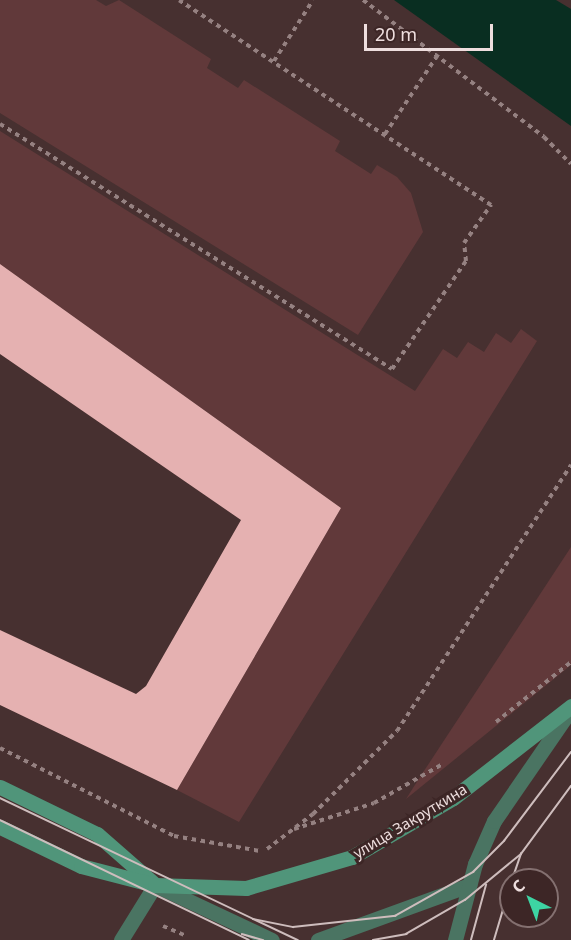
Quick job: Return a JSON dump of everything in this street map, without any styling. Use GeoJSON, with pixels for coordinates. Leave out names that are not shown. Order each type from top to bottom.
{"type":"FeatureCollection","features":[{"type":"Feature","properties":{"kind":"main road","name":"улица Закруткина"},"geometry":{"type":"LineString","coordinates":[[0,827],[81,866],[155,885],[246,888],[352,857],[453,798],[571,708]]}},
{"type":"Feature","properties":{"kind":"main road"},"geometry":{"type":"LineString","coordinates":[[0,787],[97,834],[155,885]]}},
{"type":"Feature","properties":{"kind":"street","name":"улица Закруткина"},"geometry":{"type":"LineString","coordinates":[[455,940],[470,885],[495,821],[571,708]]}},
{"type":"Feature","properties":{"kind":"street"},"geometry":{"type":"LineString","coordinates":[[121,940],[155,885],[272,940]]}},
{"type":"Feature","properties":{"kind":"street"},"geometry":{"type":"LineString","coordinates":[[318,940],[470,885]]}},
{"type":"Feature","properties":{"kind":"path"},"geometry":{"type":"LineString","coordinates":[[0,124],[392,369],[466,261],[464,243],[491,205],[179,0]]}},
{"type":"Feature","properties":{"kind":"path"},"geometry":{"type":"LineString","coordinates":[[273,61],[313,0]]}},
{"type":"Feature","properties":{"kind":"path"},"geometry":{"type":"LineString","coordinates":[[363,0],[437,56],[571,164]]}},
{"type":"Feature","properties":{"kind":"path"},"geometry":{"type":"LineString","coordinates":[[385,134],[437,56]]}},
{"type":"Feature","properties":{"kind":"path"},"geometry":{"type":"LineString","coordinates":[[0,748],[174,836],[264,851],[291,830],[397,731],[571,465]]}},
{"type":"Feature","properties":{"kind":"path"},"geometry":{"type":"LineString","coordinates":[[491,726],[571,662]]}},
{"type":"Feature","properties":{"kind":"path"},"geometry":{"type":"LineString","coordinates":[[291,830],[374,803],[447,762]]}},
{"type":"Feature","properties":{"kind":"shaded area"},"geometry":{"type":"Polygon","coordinates":[[[0,0],[96,0],[106,6],[119,0],[211,59],[207,68],[238,88],[244,80],[340,141],[335,151],[371,174],[377,165],[397,177],[411,193],[423,232],[358,335],[0,113],[0,0]]]}},
{"type":"Feature","properties":{"kind":"shaded area"},"geometry":{"type":"Polygon","coordinates":[[[394,0],[556,0],[571,9],[571,126],[394,0]]]}},
{"type":"Feature","properties":{"kind":"shaded area"},"geometry":{"type":"Polygon","coordinates":[[[0,131],[415,391],[443,349],[457,358],[468,342],[484,352],[496,333],[511,343],[521,329],[537,341],[239,822],[177,790],[341,508],[0,264],[0,131]]]}},
{"type":"Feature","properties":{"kind":"shaded area"},"geometry":{"type":"Polygon","coordinates":[[[571,547],[571,665],[406,799],[420,777],[571,547]]]}},
{"type":"Feature","properties":{"kind":"building"},"geometry":{"type":"Polygon","coordinates":[[[0,264],[341,508],[177,790],[0,705],[0,630],[136,694],[146,686],[241,520],[0,354],[0,264]]]}},
{"type":"Feature","properties":{"kind":"tram line"},"geometry":{"type":"LineString","coordinates":[[253,919],[293,927],[395,916],[473,872],[504,841],[571,752]]}},
{"type":"Feature","properties":{"kind":"tram line"},"geometry":{"type":"LineString","coordinates":[[516,868],[521,854],[571,786]]}},
{"type":"Feature","properties":{"kind":"tram line"},"geometry":{"type":"LineString","coordinates":[[0,798],[298,940]]}},
{"type":"Feature","properties":{"kind":"tram line"},"geometry":{"type":"LineString","coordinates":[[0,820],[249,940]]}},
{"type":"Feature","properties":{"kind":"tram line"},"geometry":{"type":"LineString","coordinates":[[373,940],[406,934],[465,900],[521,854]]}},
{"type":"Feature","properties":{"kind":"tram line"},"geometry":{"type":"LineString","coordinates":[[471,940],[486,885]]}},
{"type":"Feature","properties":{"kind":"tram line"},"geometry":{"type":"LineString","coordinates":[[494,940],[499,923]]}},
{"type":"Feature","properties":{"kind":"tram line"},"geometry":{"type":"LineString","coordinates":[[242,934],[263,940]]}}]}
